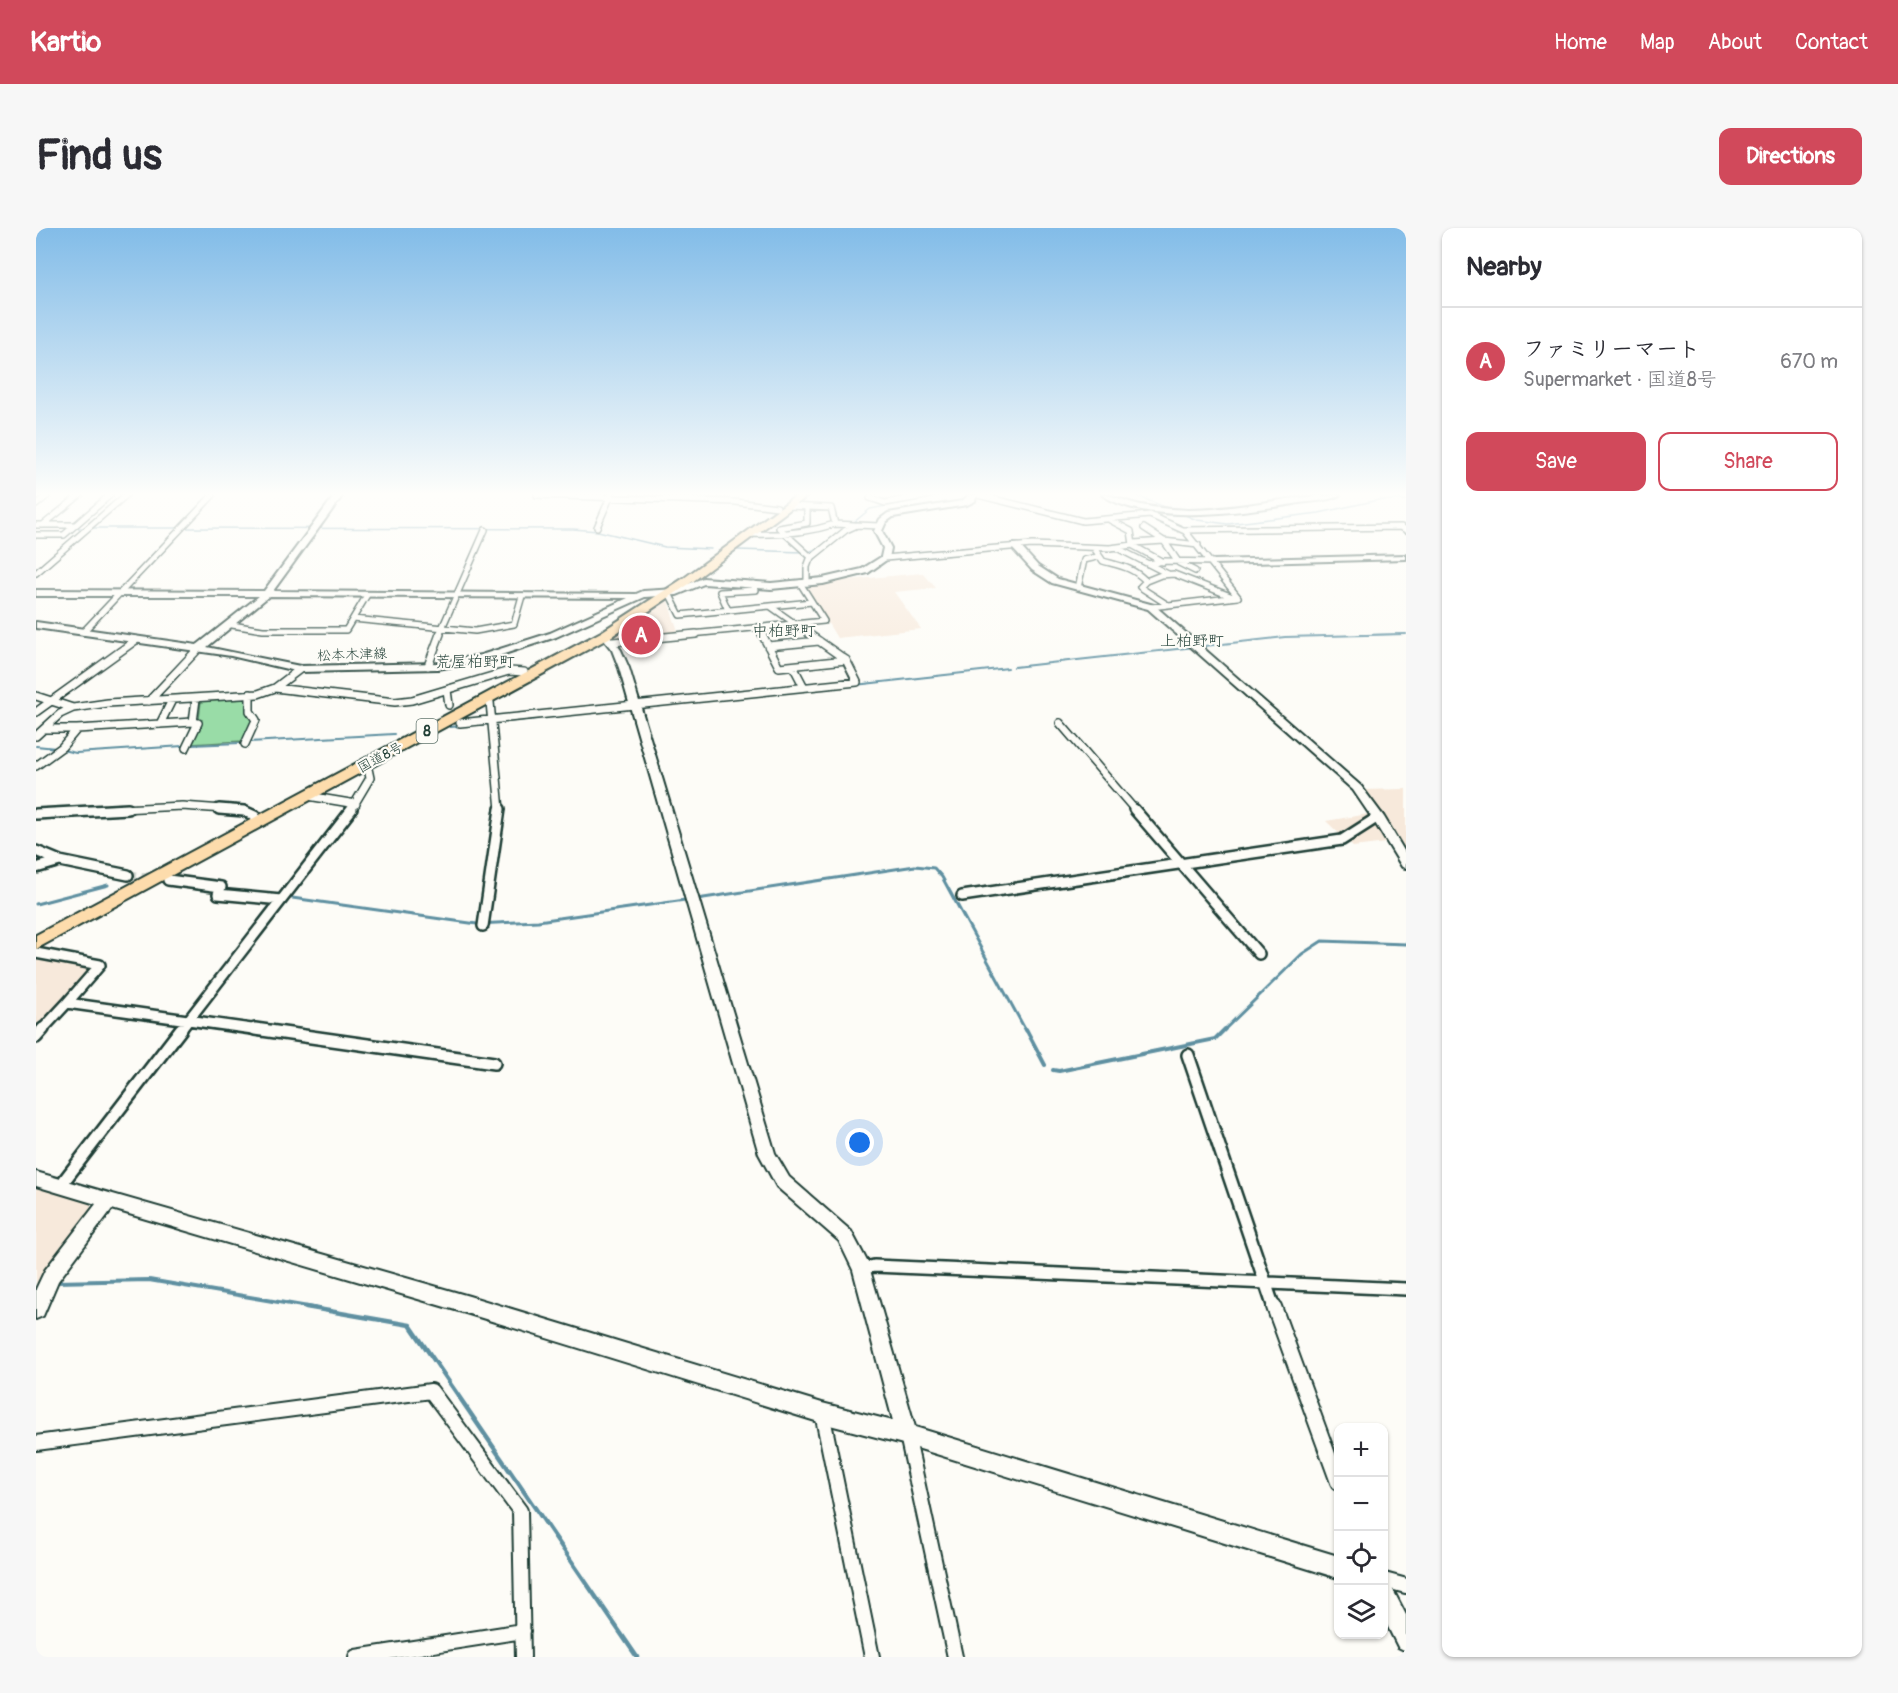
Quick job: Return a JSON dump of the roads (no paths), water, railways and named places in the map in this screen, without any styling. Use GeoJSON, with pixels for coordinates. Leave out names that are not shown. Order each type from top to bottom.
{"type":"FeatureCollection","features":[{"type":"Feature","properties":{"kind":"highway","name":"国道8号"},"geometry":{"type":"LineString","coordinates":[[36,943],[485,700],[609,639],[664,593],[707,562]]}},
{"type":"Feature","properties":{"kind":"highway","name":"国道8号"},"geometry":{"type":"LineString","coordinates":[[36,933],[524,672],[626,608],[664,593],[712,562]]}},
{"type":"Feature","properties":{"kind":"street"},"geometry":{"type":"LineString","coordinates":[[36,573],[49,562]]}},
{"type":"Feature","properties":{"kind":"street"},"geometry":{"type":"LineString","coordinates":[[83,632],[149,562]]}},
{"type":"Feature","properties":{"kind":"street"},"geometry":{"type":"LineString","coordinates":[[149,701],[199,648],[232,625],[266,595],[290,562]]}},
{"type":"Feature","properties":{"kind":"street"},"geometry":{"type":"LineString","coordinates":[[428,666],[432,649],[444,628],[471,562]]}},
{"type":"Feature","properties":{"kind":"street"},"geometry":{"type":"LineString","coordinates":[[460,723],[634,707],[857,682],[846,660],[767,606],[754,587],[703,581],[699,575],[716,562]]}},
{"type":"Feature","properties":{"kind":"street"},"geometry":{"type":"LineString","coordinates":[[810,562],[804,583],[824,621],[687,635],[609,639],[634,707],[767,1154],[783,1182],[845,1236],[862,1269],[907,1435],[954,1657]]}},
{"type":"Feature","properties":{"kind":"street"},"geometry":{"type":"LineString","coordinates":[[728,610],[720,592],[853,575],[880,562]]}},
{"type":"Feature","properties":{"kind":"street"},"geometry":{"type":"LineString","coordinates":[[1031,562],[1046,576],[1078,588],[1151,607],[1238,597],[1210,562]]}},
{"type":"Feature","properties":{"kind":"street"},"geometry":{"type":"LineString","coordinates":[[1078,588],[1084,562]]}},
{"type":"Feature","properties":{"kind":"street"},"geometry":{"type":"LineString","coordinates":[[1106,562],[1122,564],[1132,562]]}},
{"type":"Feature","properties":{"kind":"street"},"geometry":{"type":"LineString","coordinates":[[1143,562],[1233,597]]}},
{"type":"Feature","properties":{"kind":"street"},"geometry":{"type":"LineString","coordinates":[[1148,564],[1159,562]]}},
{"type":"Feature","properties":{"kind":"street"},"geometry":{"type":"LineString","coordinates":[[1162,562],[1171,574]]}},
{"type":"Feature","properties":{"kind":"street"},"geometry":{"type":"LineString","coordinates":[[1178,562],[1195,571]]}},
{"type":"Feature","properties":{"kind":"street"},"geometry":{"type":"LineString","coordinates":[[1200,562],[1222,562]]}},
{"type":"Feature","properties":{"kind":"street"},"geometry":{"type":"LineString","coordinates":[[1168,605],[1143,590],[1140,587],[1141,584],[1171,574],[1195,571],[1210,562]]}},
{"type":"Feature","properties":{"kind":"street"},"geometry":{"type":"LineString","coordinates":[[1122,564],[1136,571],[1146,581]]}},
{"type":"Feature","properties":{"kind":"street","name":"松本木津線"},"geometry":{"type":"LineString","coordinates":[[36,625],[199,648],[300,669],[428,666],[483,658],[560,633],[626,608],[643,594],[685,590],[703,581]]}},
{"type":"Feature","properties":{"kind":"street"},"geometry":{"type":"LineString","coordinates":[[36,593],[456,596],[627,596],[643,594]]}},
{"type":"Feature","properties":{"kind":"street"},"geometry":{"type":"LineString","coordinates":[[664,593],[680,615],[687,635]]}},
{"type":"Feature","properties":{"kind":"street"},"geometry":{"type":"LineString","coordinates":[[232,625],[263,630],[346,630],[367,595]]}},
{"type":"Feature","properties":{"kind":"street"},"geometry":{"type":"LineString","coordinates":[[353,619],[475,631],[514,624],[522,596]]}},
{"type":"Feature","properties":{"kind":"street"},"geometry":{"type":"LineString","coordinates":[[680,615],[812,602]]}},
{"type":"Feature","properties":{"kind":"street"},"geometry":{"type":"LineString","coordinates":[[1151,607],[1357,788],[1378,817],[1406,864]]}},
{"type":"Feature","properties":{"kind":"street"},"geometry":{"type":"LineString","coordinates":[[744,609],[779,667],[846,660]]}},
{"type":"Feature","properties":{"kind":"street"},"geometry":{"type":"LineString","coordinates":[[36,712],[136,640]]}},
{"type":"Feature","properties":{"kind":"street"},"geometry":{"type":"LineString","coordinates":[[768,646],[819,641]]}},
{"type":"Feature","properties":{"kind":"street"},"geometry":{"type":"LineString","coordinates":[[793,666],[804,687]]}},
{"type":"Feature","properties":{"kind":"street"},"geometry":{"type":"LineString","coordinates":[[275,688],[300,669]]}},
{"type":"Feature","properties":{"kind":"street"},"geometry":{"type":"LineString","coordinates":[[36,736],[60,714],[73,708],[250,694],[275,688],[395,702],[447,690],[509,671],[524,672]]}},
{"type":"Feature","properties":{"kind":"street"},"geometry":{"type":"LineString","coordinates":[[447,690],[449,705]]}},
{"type":"Feature","properties":{"kind":"street"},"geometry":{"type":"LineString","coordinates":[[245,744],[256,720],[250,711],[250,694]]}},
{"type":"Feature","properties":{"kind":"street"},"geometry":{"type":"LineString","coordinates":[[36,696],[55,700],[73,708]]}},
{"type":"Feature","properties":{"kind":"street"},"geometry":{"type":"LineString","coordinates":[[193,722],[196,699]]}},
{"type":"Feature","properties":{"kind":"street"},"geometry":{"type":"LineString","coordinates":[[160,724],[172,700]]}},
{"type":"Feature","properties":{"kind":"street"},"geometry":{"type":"LineString","coordinates":[[483,923],[500,811],[490,702],[485,700]]}},
{"type":"Feature","properties":{"kind":"street"},"geometry":{"type":"LineString","coordinates":[[44,729],[198,723],[186,748]]}},
{"type":"Feature","properties":{"kind":"street"},"geometry":{"type":"LineString","coordinates":[[1060,723],[1259,954]]}},
{"type":"Feature","properties":{"kind":"street"},"geometry":{"type":"LineString","coordinates":[[36,766],[59,750],[77,729]]}},
{"type":"Feature","properties":{"kind":"street"},"geometry":{"type":"LineString","coordinates":[[60,1186],[356,804],[370,778],[367,764]]}},
{"type":"Feature","properties":{"kind":"street"},"geometry":{"type":"LineString","coordinates":[[308,796],[356,804]]}},
{"type":"Feature","properties":{"kind":"street"},"geometry":{"type":"LineString","coordinates":[[36,814],[182,806],[244,811],[255,816]]}},
{"type":"Feature","properties":{"kind":"street"},"geometry":{"type":"LineString","coordinates":[[962,896],[1342,840],[1378,817]]}},
{"type":"Feature","properties":{"kind":"street"},"geometry":{"type":"LineString","coordinates":[[36,851],[60,861],[128,875]]}},
{"type":"Feature","properties":{"kind":"street"},"geometry":{"type":"LineString","coordinates":[[36,868],[60,861]]}},
{"type":"Feature","properties":{"kind":"street"},"geometry":{"type":"LineString","coordinates":[[168,880],[220,890],[283,898]]}},
{"type":"Feature","properties":{"kind":"street"},"geometry":{"type":"LineString","coordinates":[[36,953],[100,964],[36,1037]]}},
{"type":"Feature","properties":{"kind":"street"},"geometry":{"type":"LineString","coordinates":[[67,1003],[188,1022],[494,1063]]}},
{"type":"Feature","properties":{"kind":"street"},"geometry":{"type":"LineString","coordinates":[[1188,1055],[1264,1281],[1336,1477]]}},
{"type":"Feature","properties":{"kind":"street"},"geometry":{"type":"LineString","coordinates":[[36,1179],[469,1305],[822,1413],[907,1435],[1334,1566]]}},
{"type":"Feature","properties":{"kind":"street"},"geometry":{"type":"LineString","coordinates":[[36,1310],[48,1282],[109,1200]]}},
{"type":"Feature","properties":{"kind":"street"},"geometry":{"type":"LineString","coordinates":[[862,1269],[874,1266],[1264,1281],[1406,1289]]}},
{"type":"Feature","properties":{"kind":"street"},"geometry":{"type":"LineString","coordinates":[[36,1443],[431,1391],[520,1511],[523,1657]]}},
{"type":"Feature","properties":{"kind":"street"},"geometry":{"type":"LineString","coordinates":[[822,1413],[872,1657]]}},
{"type":"Feature","properties":{"kind":"street"},"geometry":{"type":"LineString","coordinates":[[1388,1581],[1406,1586]]}},
{"type":"Feature","properties":{"kind":"street"},"geometry":{"type":"LineString","coordinates":[[1388,1605],[1406,1639]]}},
{"type":"Feature","properties":{"kind":"street"},"geometry":{"type":"LineString","coordinates":[[356,1657],[523,1631]]}},
{"type":"Feature","properties":{"kind":"waterway"},"geometry":{"type":"LineString","coordinates":[[1014,667],[1285,637],[1406,634],[1357,635]]}},
{"type":"Feature","properties":{"kind":"waterway"},"geometry":{"type":"LineString","coordinates":[[855,685],[1008,668]]}},
{"type":"Feature","properties":{"kind":"waterway"},"geometry":{"type":"LineString","coordinates":[[495,723],[535,719]]}},
{"type":"Feature","properties":{"kind":"waterway"},"geometry":{"type":"LineString","coordinates":[[450,727],[488,724]]}},
{"type":"Feature","properties":{"kind":"waterway"},"geometry":{"type":"LineString","coordinates":[[249,742],[394,734]]}},
{"type":"Feature","properties":{"kind":"waterway"},"geometry":{"type":"LineString","coordinates":[[191,745],[240,743]]}},
{"type":"Feature","properties":{"kind":"waterway"},"geometry":{"type":"LineString","coordinates":[[36,746],[56,748]]}},
{"type":"Feature","properties":{"kind":"waterway"},"geometry":{"type":"LineString","coordinates":[[62,750],[76,753],[183,746]]}},
{"type":"Feature","properties":{"kind":"waterway"},"geometry":{"type":"LineString","coordinates":[[697,899],[915,866],[934,868],[942,877],[1026,1031]]}},
{"type":"Feature","properties":{"kind":"waterway"},"geometry":{"type":"LineString","coordinates":[[36,904],[108,885]]}},
{"type":"Feature","properties":{"kind":"waterway"},"geometry":{"type":"LineString","coordinates":[[226,890],[267,894]]}},
{"type":"Feature","properties":{"kind":"waterway"},"geometry":{"type":"LineString","coordinates":[[285,897],[477,924],[538,921],[685,900]]}},
{"type":"Feature","properties":{"kind":"waterway"},"geometry":{"type":"LineString","coordinates":[[1223,1031],[1302,954],[1322,941],[1406,944]]}},
{"type":"Feature","properties":{"kind":"waterway"},"geometry":{"type":"LineString","coordinates":[[1026,1029],[1045,1065]]}},
{"type":"Feature","properties":{"kind":"waterway"},"geometry":{"type":"LineString","coordinates":[[1053,1070],[1059,1071],[1215,1039],[1223,1031]]}},
{"type":"Feature","properties":{"kind":"waterway"},"geometry":{"type":"LineString","coordinates":[[56,1282],[149,1280],[314,1308]]}},
{"type":"Feature","properties":{"kind":"waterway"},"geometry":{"type":"LineString","coordinates":[[306,1307],[410,1325],[637,1657]]}},
{"type":"Feature","properties":{"kind":"tunnel"},"geometry":{"type":"LineString","coordinates":[[128,875],[155,878]]}},
{"type":"Feature","properties":{"kind":"place","name":"ファミリーマート"},"geometry":{"type":"Point","coordinates":[641,635]}},
{"type":"Feature","properties":{"kind":"district","name":"中柏野町"},"geometry":{"type":"Point","coordinates":[784,630]}},
{"type":"Feature","properties":{"kind":"district","name":"上柏野町"},"geometry":{"type":"Point","coordinates":[1192,640]}},
{"type":"Feature","properties":{"kind":"district","name":"荒屋柏野町"},"geometry":{"type":"Point","coordinates":[475,661]}}]}
